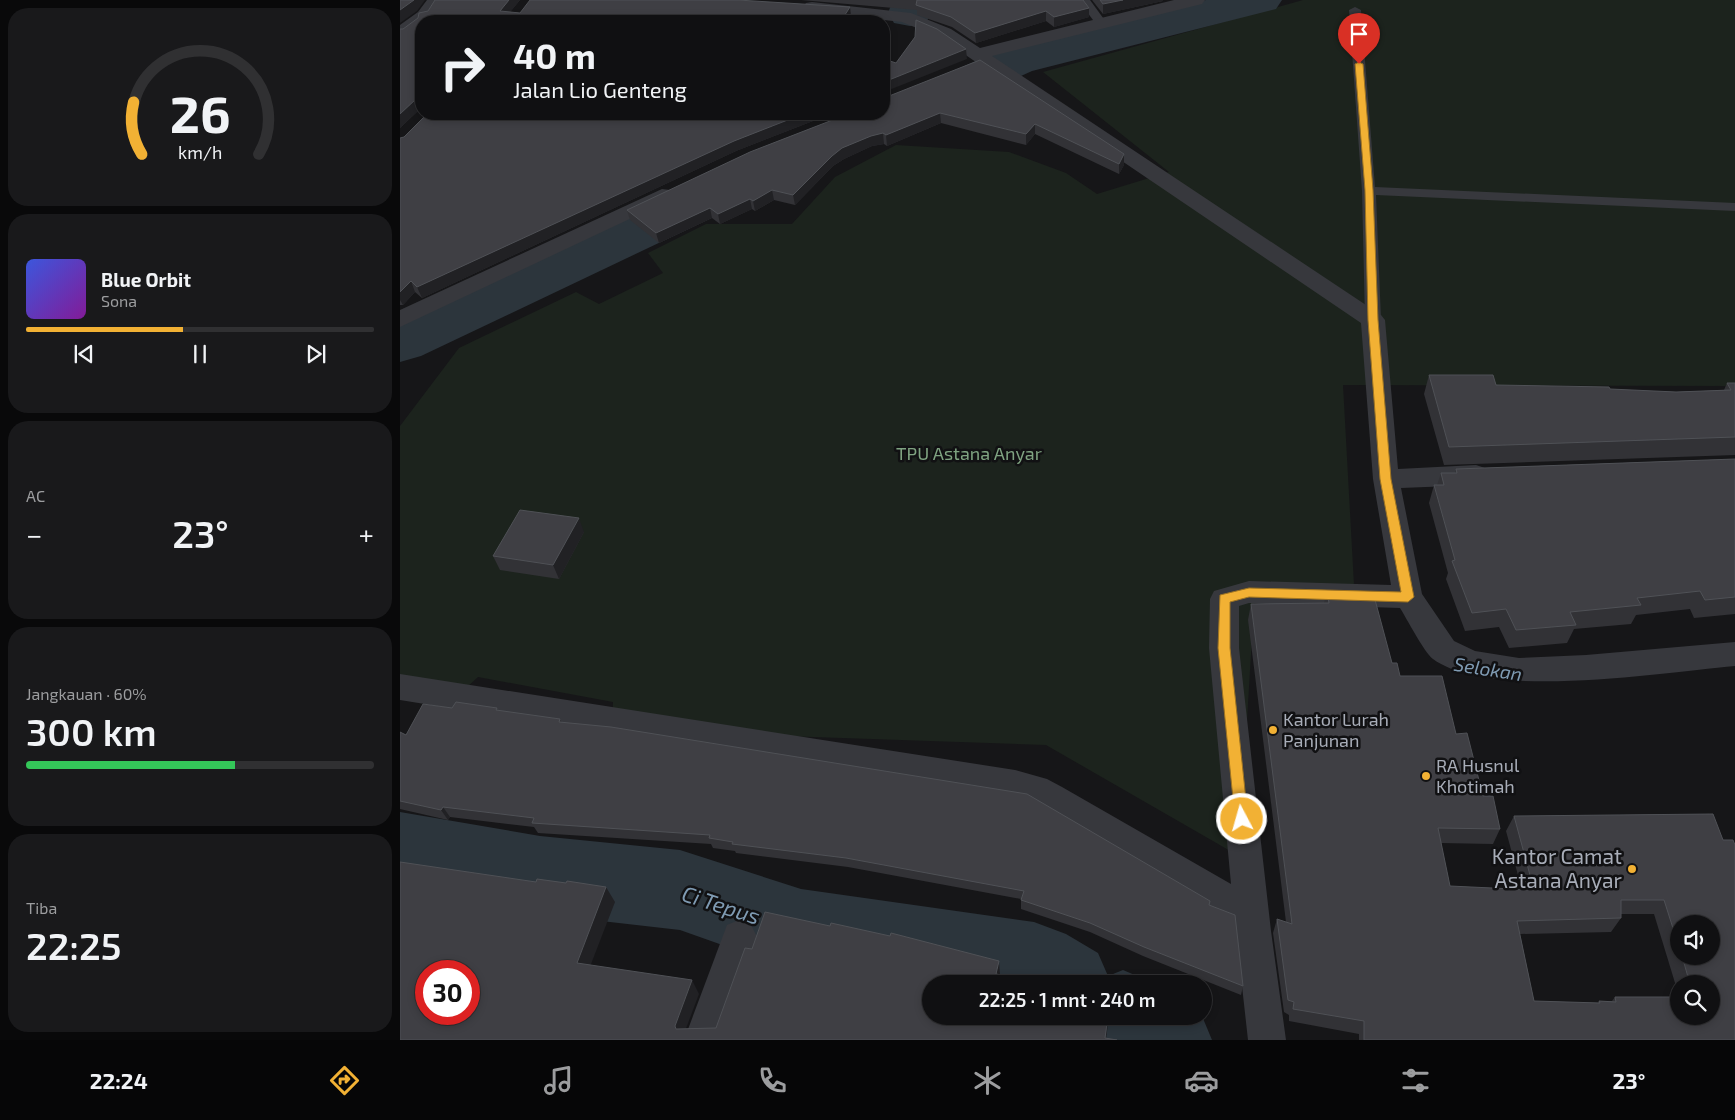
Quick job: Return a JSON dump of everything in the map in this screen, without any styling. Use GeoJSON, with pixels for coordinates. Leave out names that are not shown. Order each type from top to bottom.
{"type":"FeatureCollection","features":[{"type":"Feature","properties":{"kind":"street"},"geometry":{"type":"LineString","coordinates":[[425,15],[436,0]]}},
{"type":"Feature","properties":{"kind":"street"},"geometry":{"type":"LineString","coordinates":[[905,17],[913,0]]}},
{"type":"Feature","properties":{"kind":"street"},"geometry":{"type":"LineString","coordinates":[[962,70],[993,63],[1100,22],[1196,0]]}},
{"type":"Feature","properties":{"kind":"street"},"geometry":{"type":"LineString","coordinates":[[798,6],[886,15]]}},
{"type":"Feature","properties":{"kind":"street"},"geometry":{"type":"LineString","coordinates":[[890,15],[905,17],[945,33],[993,63],[1373,320],[1386,479],[1408,597],[1442,650],[1471,663],[1519,670],[1586,667],[1735,654]]}},
{"type":"Feature","properties":{"kind":"street"},"geometry":{"type":"LineString","coordinates":[[400,33],[415,22]]}},
{"type":"Feature","properties":{"kind":"street"},"geometry":{"type":"LineString","coordinates":[[400,319],[681,186]]}},
{"type":"Feature","properties":{"kind":"street"},"geometry":{"type":"LineString","coordinates":[[1386,479],[1495,475]]}},
{"type":"Feature","properties":{"kind":"street"},"geometry":{"type":"LineString","coordinates":[[1265,1029],[1251,914],[1224,648],[1224,598],[1249,592],[1408,597]]}},
{"type":"Feature","properties":{"kind":"street"},"geometry":{"type":"LineString","coordinates":[[400,687],[1015,784],[1035,789],[1251,914]]}},
{"type":"Feature","properties":{"kind":"street"},"geometry":{"type":"LineString","coordinates":[[703,1040],[739,937]]}},
{"type":"Feature","properties":{"kind":"lane"},"geometry":{"type":"LineString","coordinates":[[1084,0],[1100,22]]}},
{"type":"Feature","properties":{"kind":"lane"},"geometry":{"type":"LineString","coordinates":[[1355,10],[1369,190],[1373,320]]}},
{"type":"Feature","properties":{"kind":"lane"},"geometry":{"type":"LineString","coordinates":[[1369,190],[1735,207]]}},
{"type":"Feature","properties":{"kind":"green space","name":"TPU Astana Anyar"},"geometry":{"type":"Polygon","coordinates":[[[1303,0],[1735,0],[1735,386],[1343,385],[1355,603],[1254,603],[1239,856],[1046,745],[612,730],[613,702],[478,677],[453,700],[400,691],[400,426],[459,348],[576,292],[599,304],[663,273],[648,253],[706,224],[792,224],[835,177],[896,145],[1009,152],[1066,173],[1097,194],[1169,172],[1043,72],[1303,0]]]}},
{"type":"Feature","properties":{"kind":"building"},"geometry":{"type":"Polygon","coordinates":[[[400,0],[414,0],[400,10],[400,0]]]}},
{"type":"Feature","properties":{"kind":"building"},"geometry":{"type":"Polygon","coordinates":[[[435,0],[509,0],[500,11],[520,13],[530,0],[738,0],[850,7],[845,15],[419,15],[419,13],[428,11],[435,0]]]}},
{"type":"Feature","properties":{"kind":"building"},"geometry":{"type":"Polygon","coordinates":[[[917,0],[1083,0],[1089,8],[1054,17],[1046,11],[975,33],[951,17],[916,5],[917,0]]]}},
{"type":"Feature","properties":{"kind":"building"},"geometry":{"type":"Polygon","coordinates":[[[1100,0],[1123,0],[1103,4],[1100,0]]]}},
{"type":"Feature","properties":{"kind":"building"},"geometry":{"type":"Polygon","coordinates":[[[415,20],[415,100],[400,114],[400,29],[403,29],[415,20]]]}},
{"type":"Feature","properties":{"kind":"building"},"geometry":{"type":"Polygon","coordinates":[[[916,20],[937,29],[966,49],[890,80],[890,61],[896,63],[915,37],[916,20]]]}},
{"type":"Feature","properties":{"kind":"building"},"geometry":{"type":"Polygon","coordinates":[[[980,60],[1124,154],[1119,164],[1035,124],[1026,134],[940,113],[886,135],[883,133],[871,136],[842,148],[793,195],[772,190],[753,201],[750,199],[718,214],[710,208],[656,233],[627,210],[750,152],[833,120],[890,120],[890,96],[980,60]]]}},
{"type":"Feature","properties":{"kind":"building"},"geometry":{"type":"Polygon","coordinates":[[[421,120],[788,120],[734,141],[417,287],[411,281],[400,292],[400,138],[404,137],[421,120]]]}},
{"type":"Feature","properties":{"kind":"building"},"geometry":{"type":"Polygon","coordinates":[[[1429,375],[1493,375],[1496,385],[1609,387],[1610,389],[1676,392],[1731,390],[1727,383],[1735,383],[1735,437],[1449,447],[1429,375]]]}},
{"type":"Feature","properties":{"kind":"building"},"geometry":{"type":"Polygon","coordinates":[[[1735,459],[1735,597],[1705,600],[1700,591],[1637,598],[1641,605],[1570,612],[1576,625],[1516,630],[1506,609],[1472,613],[1452,561],[1455,560],[1434,485],[1444,485],[1441,473],[1457,473],[1456,469],[1735,459]]]}},
{"type":"Feature","properties":{"kind":"building"},"geometry":{"type":"Polygon","coordinates":[[[520,510],[579,518],[553,565],[493,556],[520,510]]]}},
{"type":"Feature","properties":{"kind":"building"},"geometry":{"type":"Polygon","coordinates":[[[1327,591],[1366,593],[1366,596],[1374,596],[1392,663],[1397,663],[1400,676],[1442,676],[1456,734],[1467,733],[1483,796],[1493,796],[1500,829],[1438,828],[1450,886],[1534,890],[1514,816],[1713,814],[1723,840],[1733,840],[1735,845],[1735,1040],[1364,1040],[1364,1021],[1293,1009],[1294,1002],[1288,1000],[1277,919],[1292,924],[1251,604],[1329,603],[1327,591]],[[1621,900],[1621,918],[1517,921],[1534,1001],[1600,1003],[1599,1001],[1616,1002],[1615,997],[1670,997],[1670,1025],[1720,1025],[1720,975],[1687,975],[1685,965],[1720,965],[1720,915],[1670,915],[1670,919],[1664,900],[1621,900]]]}},
{"type":"Feature","properties":{"kind":"building"},"geometry":{"type":"Polygon","coordinates":[[[456,702],[560,719],[559,722],[611,727],[1027,794],[1210,901],[1209,905],[1235,915],[1243,986],[1144,947],[1090,923],[1021,900],[1024,891],[846,858],[732,844],[733,842],[709,838],[710,835],[532,823],[534,818],[443,807],[441,810],[400,801],[400,732],[406,735],[423,704],[452,708],[456,702]]]}},
{"type":"Feature","properties":{"kind":"building"},"geometry":{"type":"Polygon","coordinates":[[[400,862],[536,882],[537,879],[566,883],[567,881],[606,887],[577,963],[692,980],[675,1026],[676,1029],[716,1028],[745,948],[752,949],[765,912],[830,926],[831,923],[890,936],[891,933],[999,961],[996,974],[1001,975],[922,975],[922,1025],[1107,1025],[1105,1038],[1117,1040],[400,1040],[400,862]]]}},
{"type":"Feature","properties":{"kind":"waterway"},"geometry":{"type":"LineString","coordinates":[[910,13],[915,0]]}},
{"type":"Feature","properties":{"kind":"waterway"},"geometry":{"type":"LineString","coordinates":[[919,104],[1015,61],[1260,0]]}},
{"type":"Feature","properties":{"kind":"waterway"},"geometry":{"type":"LineString","coordinates":[[400,342],[728,190]]}},
{"type":"Feature","properties":{"kind":"waterway","name":"Ci Tepus"},"geometry":{"type":"LineString","coordinates":[[400,850],[540,875],[680,890],[801,931],[1034,965],[1051,975]]}},
{"type":"Feature","properties":{"kind":"waterway","name":"Ci Tepus"},"geometry":{"type":"LineString","coordinates":[[1139,1025],[1165,1040]]}},
{"type":"Feature","properties":{"kind":"place","name":"Kantor Lurah Panjunan"},"geometry":{"type":"Point","coordinates":[1273,730]}},
{"type":"Feature","properties":{"kind":"place","name":"RA Husnul Khotimah"},"geometry":{"type":"Point","coordinates":[1426,776]}},
{"type":"Feature","properties":{"kind":"place","name":"Kantor Camat Astana Anyar"},"geometry":{"type":"Point","coordinates":[1632,869]}},
{"type":"Feature","properties":{"kind":"route"},"geometry":{"type":"LineString","coordinates":[[1242,819],[1224,648],[1224,598],[1249,592],[1408,597],[1386,479],[1373,320],[1369,190],[1359,64]]}},
{"type":"Feature","properties":{"kind":"water label","name":"Selokan"},"geometry":{"type":"Point","coordinates":[1488,669]}}]}
